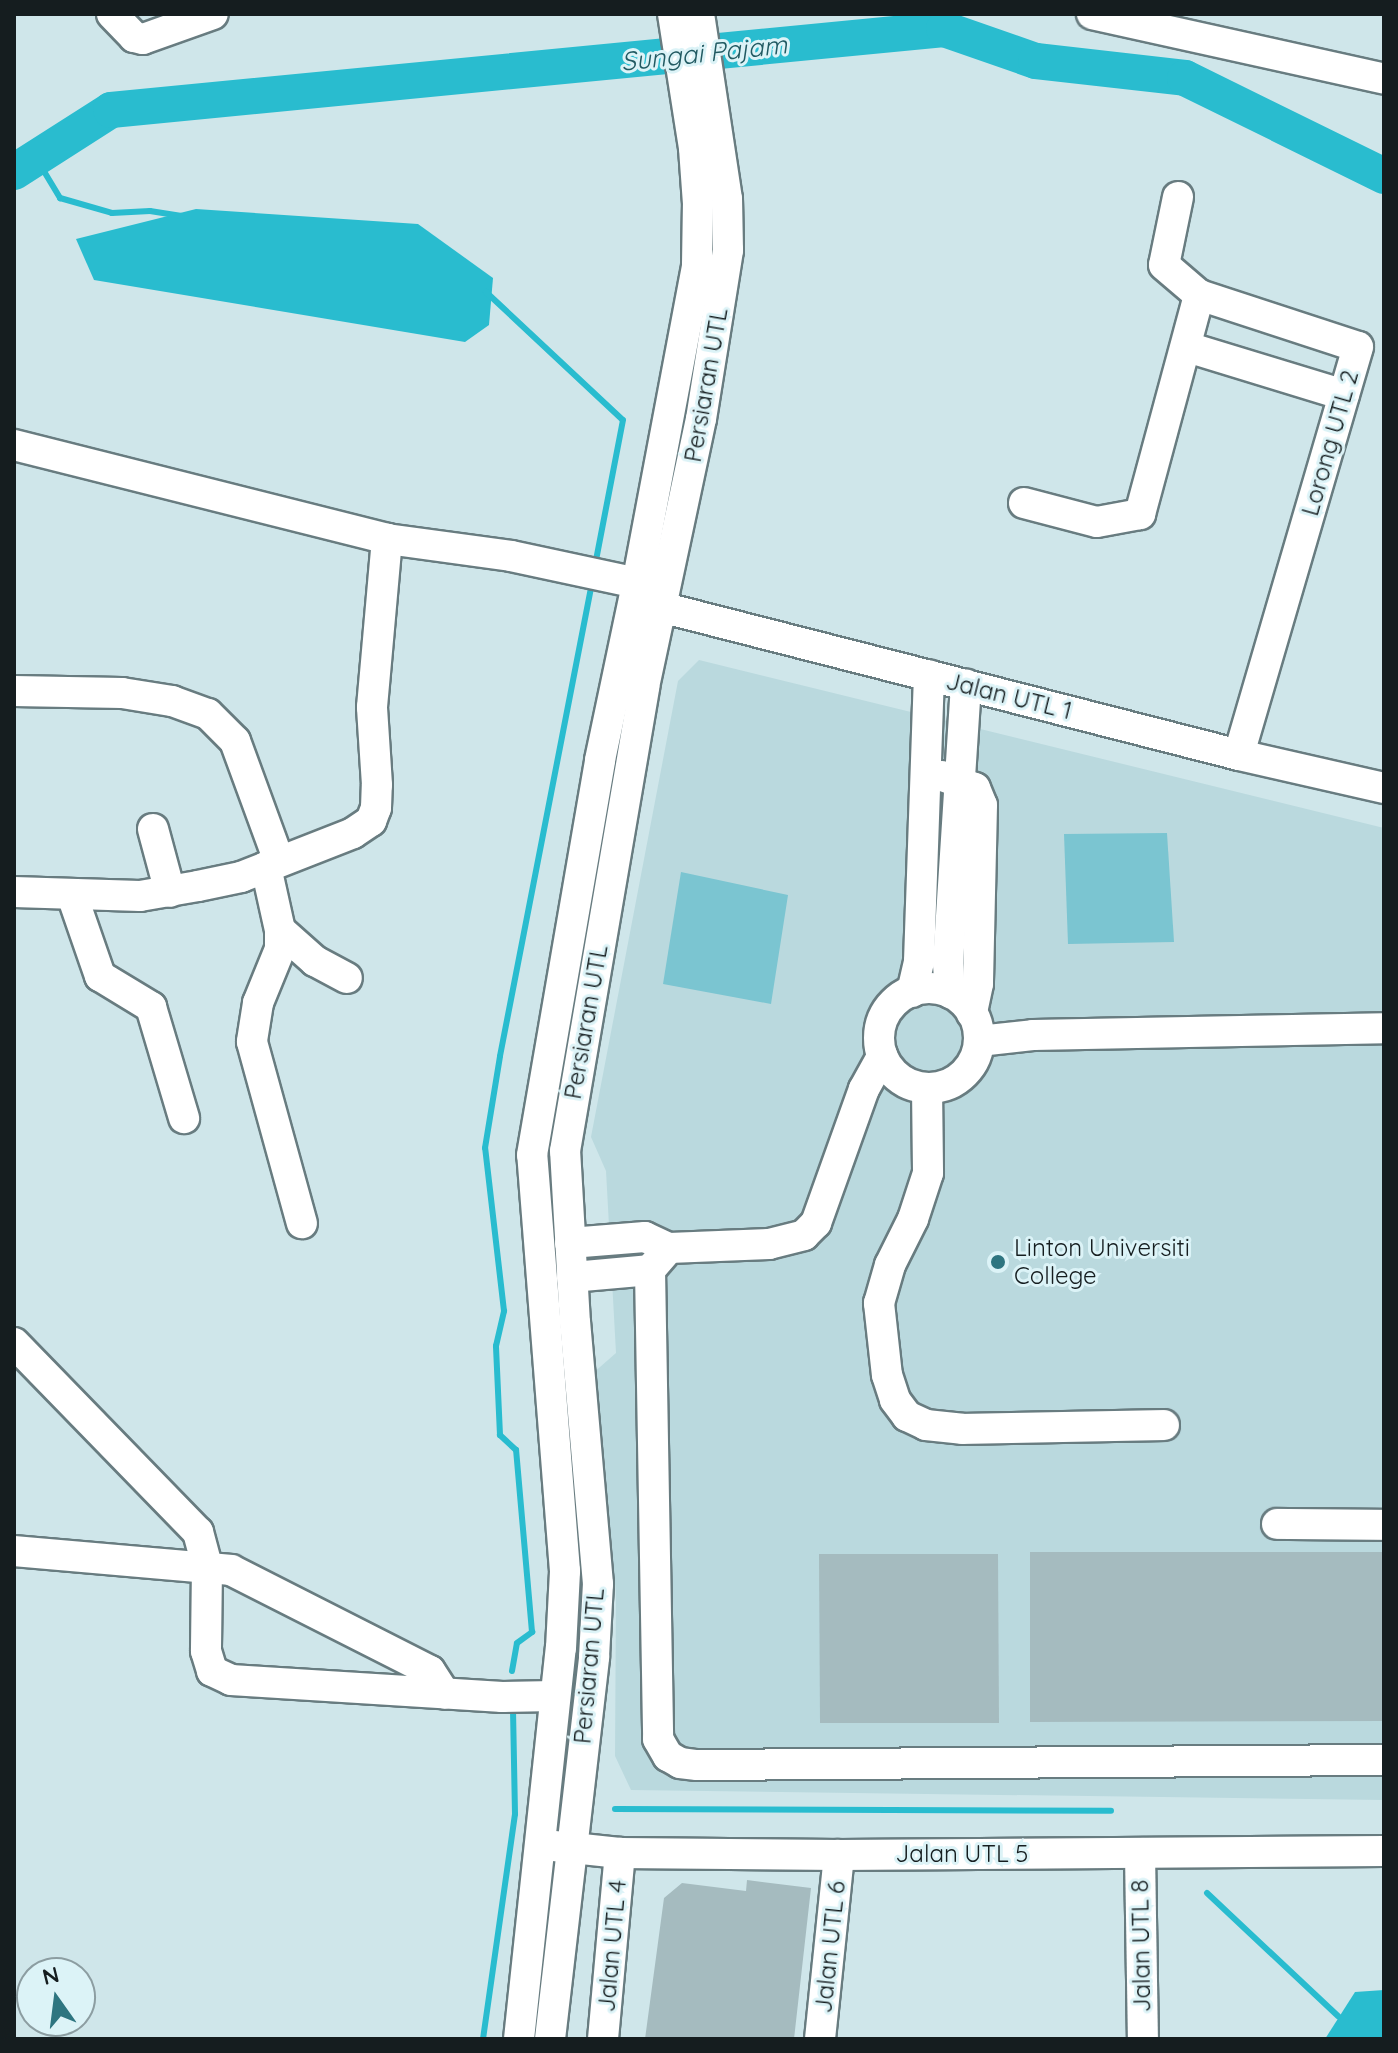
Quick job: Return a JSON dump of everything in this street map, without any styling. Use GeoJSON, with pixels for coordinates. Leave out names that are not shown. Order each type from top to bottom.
{"type":"FeatureCollection","features":[{"type":"Feature","properties":{"kind":"street"},"geometry":{"type":"LineString","coordinates":[[112,14],[134,37],[143,39],[213,14]]}},
{"type":"Feature","properties":{"kind":"street","name":"Persiaran UTL"},"geometry":{"type":"LineString","coordinates":[[673,14],[702,108]]}},
{"type":"Feature","properties":{"kind":"street","name":"Persiaran UTL"},"geometry":{"type":"LineString","coordinates":[[550,2039],[598,1584],[565,1180],[567,1129],[642,592],[697,265],[702,108],[699,14]]}},
{"type":"Feature","properties":{"kind":"street"},"geometry":{"type":"LineString","coordinates":[[1092,14],[1384,79]]}},
{"type":"Feature","properties":{"kind":"street"},"geometry":{"type":"LineString","coordinates":[[1024,503],[1097,522],[1140,514],[1199,295],[1164,265],[1178,197]]}},
{"type":"Feature","properties":{"kind":"street","name":"Lorong UTL 2"},"geometry":{"type":"LineString","coordinates":[[1199,295],[1358,347],[1239,755]]}},
{"type":"Feature","properties":{"kind":"street"},"geometry":{"type":"LineString","coordinates":[[1187,347],[1344,395]]}},
{"type":"Feature","properties":{"kind":"street","name":"Jalan UTL 1"},"geometry":{"type":"LineString","coordinates":[[14,445],[387,539],[511,556],[572,568],[642,592],[929,675],[1239,755],[1384,788]]}},
{"type":"Feature","properties":{"kind":"street"},"geometry":{"type":"LineString","coordinates":[[14,892],[125,896],[170,892],[241,877],[353,833],[371,821],[376,808],[372,707],[387,539]]}},
{"type":"Feature","properties":{"kind":"street","name":"Persiaran UTL"},"geometry":{"type":"LineString","coordinates":[[519,2039],[541,1844],[565,1571],[532,1155],[597,775],[642,592]]}},
{"type":"Feature","properties":{"kind":"street"},"geometry":{"type":"LineString","coordinates":[[912,992],[919,961],[928,774],[929,675]]}},
{"type":"Feature","properties":{"kind":"street"},"geometry":{"type":"LineString","coordinates":[[958,779],[966,685]]}},
{"type":"Feature","properties":{"kind":"street"},"geometry":{"type":"LineString","coordinates":[[14,691],[122,693],[172,701],[208,714],[235,741],[272,864],[280,930],[280,949],[258,1003],[252,1042],[302,1223]]}},
{"type":"Feature","properties":{"kind":"street"},"geometry":{"type":"LineString","coordinates":[[928,774],[958,779],[975,788],[982,805],[978,984],[967,1016],[976,1056],[957,1080],[927,1088],[899,1079],[882,1056],[879,1040],[887,1011],[912,992],[925,989],[967,1016],[1033,1035],[1384,1028]]}},
{"type":"Feature","properties":{"kind":"street"},"geometry":{"type":"LineString","coordinates":[[153,829],[170,892]]}},
{"type":"Feature","properties":{"kind":"street"},"geometry":{"type":"LineString","coordinates":[[72,895],[100,976],[151,1007],[184,1118]]}},
{"type":"Feature","properties":{"kind":"street"},"geometry":{"type":"LineString","coordinates":[[280,930],[315,961],[347,978]]}},
{"type":"Feature","properties":{"kind":"street"},"geometry":{"type":"LineString","coordinates":[[572,1277],[660,1259],[769,1244],[804,1235],[816,1223],[864,1089],[882,1056]]}},
{"type":"Feature","properties":{"kind":"street"},"geometry":{"type":"LineString","coordinates":[[927,1088],[925,1134],[928,1173],[913,1219],[890,1265],[879,1303],[887,1375],[895,1400],[907,1416],[926,1425],[962,1429],[1164,1425]]}},
{"type":"Feature","properties":{"kind":"street"},"geometry":{"type":"LineString","coordinates":[[570,1243],[645,1237],[660,1259],[658,1739],[668,1756],[680,1763],[697,1765],[1384,1760]]}},
{"type":"Feature","properties":{"kind":"street"},"geometry":{"type":"LineString","coordinates":[[14,1343],[198,1532],[207,1566],[206,1651],[212,1671],[231,1680],[445,1694],[554,1696]]}},
{"type":"Feature","properties":{"kind":"street"},"geometry":{"type":"LineString","coordinates":[[1277,1524],[1384,1525]]}},
{"type":"Feature","properties":{"kind":"street"},"geometry":{"type":"LineString","coordinates":[[14,1551],[231,1570],[430,1671],[445,1694]]}},
{"type":"Feature","properties":{"kind":"street","name":"Jalan UTL 5"},"geometry":{"type":"LineString","coordinates":[[541,1844],[620,1853],[839,1855],[1384,1851]]}},
{"type":"Feature","properties":{"kind":"street","name":"Jalan UTL 4"},"geometry":{"type":"LineString","coordinates":[[603,2039],[620,1853]]}},
{"type":"Feature","properties":{"kind":"street","name":"Jalan UTL 8"},"geometry":{"type":"LineString","coordinates":[[1140,1853],[1143,2039]]}},
{"type":"Feature","properties":{"kind":"street","name":"Jalan UTL 6"},"geometry":{"type":"LineString","coordinates":[[820,2039],[839,1855]]}},
{"type":"Feature","properties":{"kind":"shaded area"},"geometry":{"type":"Polygon","coordinates":[[[196,209],[418,224],[493,278],[489,325],[465,342],[94,280],[76,239],[196,209]]]}},
{"type":"Feature","properties":{"kind":"shaded area","name":"Linton Universiti College"},"geometry":{"type":"Polygon","coordinates":[[[699,660],[1384,828],[1384,1800],[631,1790],[615,1756],[616,1593],[592,1374],[616,1353],[606,1171],[591,1137],[678,681],[699,660]]]}},
{"type":"Feature","properties":{"kind":"shaded area"},"geometry":{"type":"Polygon","coordinates":[[[1167,833],[1174,942],[1068,944],[1064,834],[1167,833]]]}},
{"type":"Feature","properties":{"kind":"shaded area"},"geometry":{"type":"Polygon","coordinates":[[[681,872],[788,895],[771,1004],[663,984],[681,872]]]}},
{"type":"Feature","properties":{"kind":"shaded area"},"geometry":{"type":"Polygon","coordinates":[[[1384,1990],[1384,2039],[1325,2039],[1355,1992],[1384,1990]]]}},
{"type":"Feature","properties":{"kind":"building"},"geometry":{"type":"Polygon","coordinates":[[[1030,1552],[1384,1552],[1384,1721],[1030,1722],[1030,1552]]]}},
{"type":"Feature","properties":{"kind":"building"},"geometry":{"type":"Polygon","coordinates":[[[819,1554],[998,1554],[999,1723],[820,1723],[819,1554]]]}},
{"type":"Feature","properties":{"kind":"building"},"geometry":{"type":"Polygon","coordinates":[[[747,1880],[811,1888],[794,2039],[645,2039],[664,1898],[682,1883],[746,1891],[747,1880]]]}},
{"type":"Feature","properties":{"kind":"waterway","name":"Sungai Pajam"},"geometry":{"type":"LineString","coordinates":[[14,172],[111,110],[944,29],[1036,61],[1185,78],[1384,176]]}},
{"type":"Feature","properties":{"kind":"waterway"},"geometry":{"type":"LineString","coordinates":[[36,158],[60,198],[112,213],[150,211],[182,216]]}},
{"type":"Feature","properties":{"kind":"waterway"},"geometry":{"type":"LineString","coordinates":[[486,292],[623,420],[595,566]]}},
{"type":"Feature","properties":{"kind":"waterway"},"geometry":{"type":"LineString","coordinates":[[512,1671],[517,1643],[532,1632],[516,1450],[500,1435],[496,1346],[504,1311],[485,1148],[592,581]]}},
{"type":"Feature","properties":{"kind":"waterway"},"geometry":{"type":"LineString","coordinates":[[483,2039],[515,1814],[513,1705]]}},
{"type":"Feature","properties":{"kind":"waterway"},"geometry":{"type":"LineString","coordinates":[[615,1809],[1111,1811]]}},
{"type":"Feature","properties":{"kind":"waterway"},"geometry":{"type":"LineString","coordinates":[[1207,1893],[1338,2016]]}},
{"type":"Feature","properties":{"kind":"place","name":"Linton Universiti College"},"geometry":{"type":"Point","coordinates":[998,1262]}}]}
